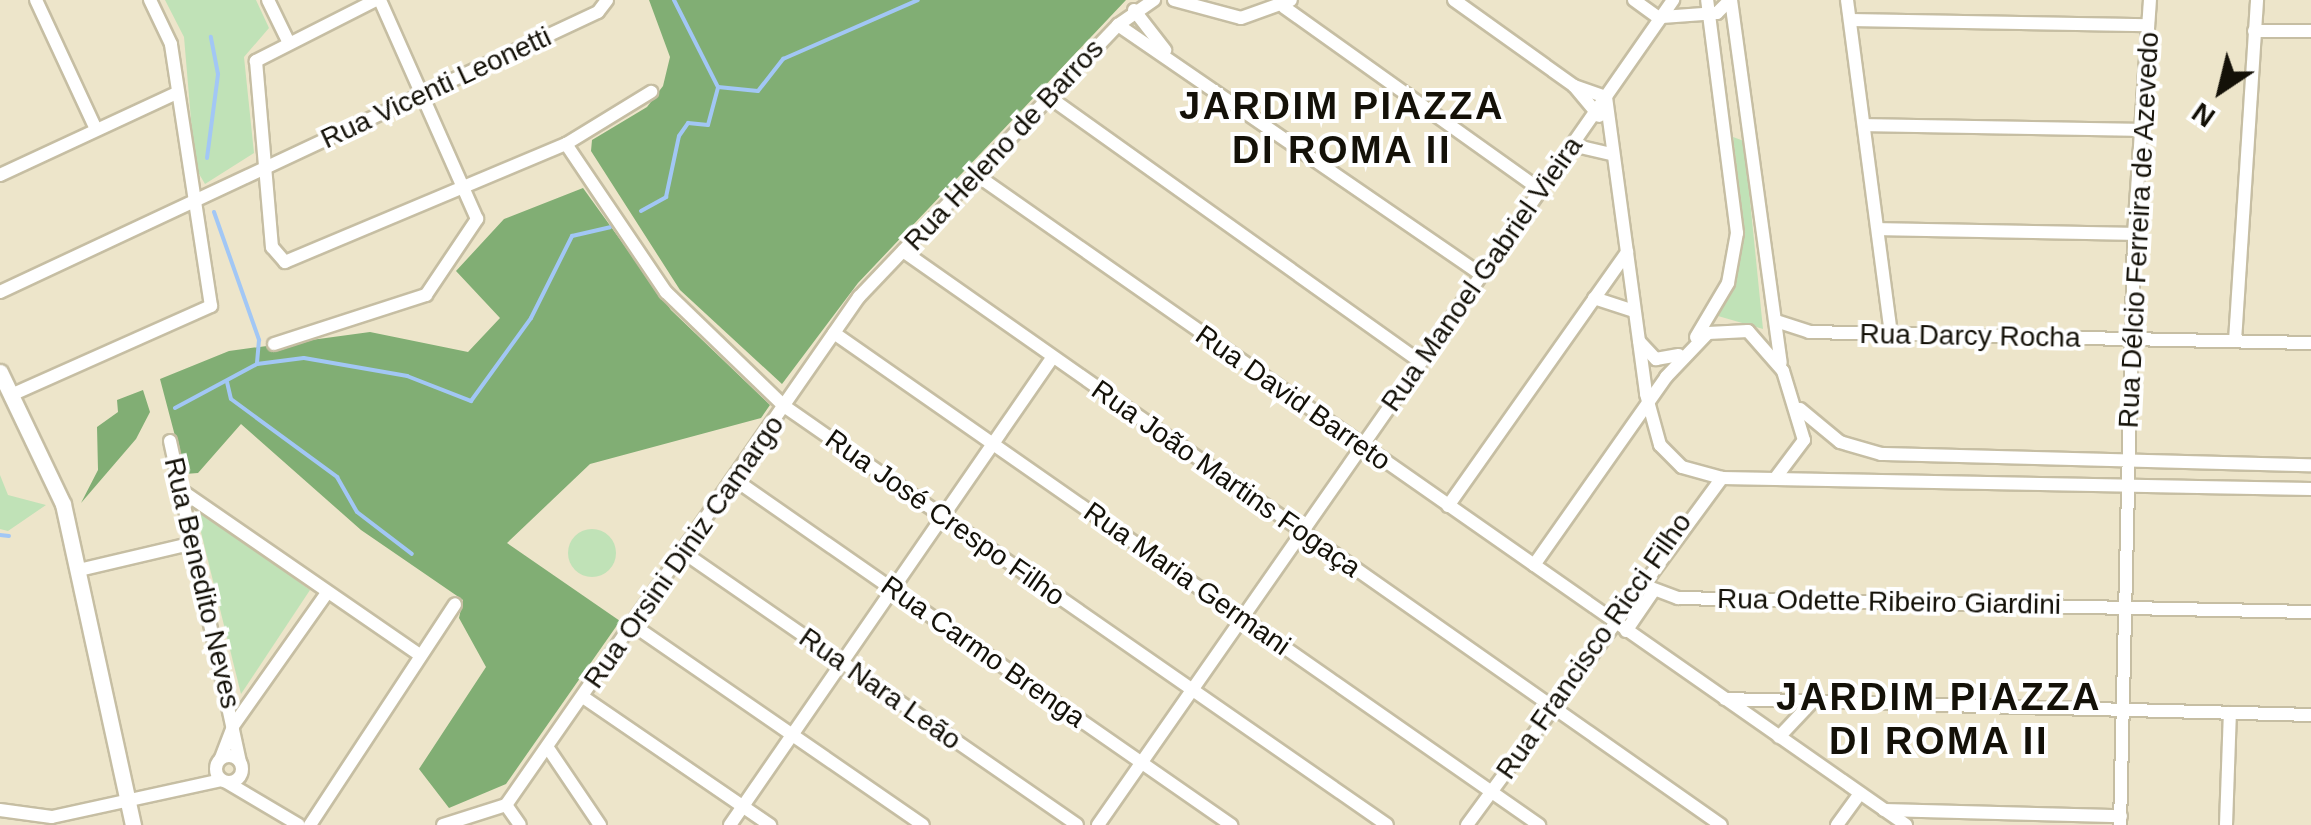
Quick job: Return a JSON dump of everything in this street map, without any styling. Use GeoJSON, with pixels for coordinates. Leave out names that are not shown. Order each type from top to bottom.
{"type":"FeatureCollection","features":[{"type":"Feature","properties":{"kind":"main road"},"geometry":{"type":"LineString","coordinates":[[0,372],[64,504],[134,825]]}},
{"type":"Feature","properties":{"kind":"street"},"geometry":{"type":"LineString","coordinates":[[36,0],[96,130]]}},
{"type":"Feature","properties":{"kind":"street"},"geometry":{"type":"LineString","coordinates":[[10,395],[210,306],[190,201],[171,44],[150,0]]}},
{"type":"Feature","properties":{"kind":"street"},"geometry":{"type":"LineString","coordinates":[[268,0],[288,41]]}},
{"type":"Feature","properties":{"kind":"street"},"geometry":{"type":"LineString","coordinates":[[274,344],[426,295],[473,229],[468,188],[378,0],[288,41],[256,61],[272,247],[286,262],[468,188],[566,144],[651,92]]}},
{"type":"Feature","properties":{"kind":"street","name":"Rua Heleno de Barros"},"geometry":{"type":"LineString","coordinates":[[859,297],[1118,24],[1154,0]]}},
{"type":"Feature","properties":{"kind":"street"},"geometry":{"type":"LineString","coordinates":[[1174,0],[1241,18],[1288,4],[1541,190]]}},
{"type":"Feature","properties":{"kind":"street"},"geometry":{"type":"LineString","coordinates":[[1454,0],[1574,86],[1597,110],[1611,154]]}},
{"type":"Feature","properties":{"kind":"street"},"geometry":{"type":"LineString","coordinates":[[1634,0],[1660,18],[1731,0],[1782,370]]}},
{"type":"Feature","properties":{"kind":"street","name":"Rua Manoel Gabriel Vieira"},"geometry":{"type":"LineString","coordinates":[[1098,825],[1673,0]]}},
{"type":"Feature","properties":{"kind":"street"},"geometry":{"type":"LineString","coordinates":[[1847,0],[1891,333]]}},
{"type":"Feature","properties":{"kind":"street","name":"Rua Délcio Ferreira de Azevedo"},"geometry":{"type":"LineString","coordinates":[[2120,820],[2134,234],[2150,0]]}},
{"type":"Feature","properties":{"kind":"street"},"geometry":{"type":"LineString","coordinates":[[2235,341],[2257,0]]}},
{"type":"Feature","properties":{"kind":"street","name":"Rua Vicenti Leonetti"},"geometry":{"type":"LineString","coordinates":[[0,292],[424,95],[606,2]]}},
{"type":"Feature","properties":{"kind":"street"},"geometry":{"type":"LineString","coordinates":[[1534,565],[1694,341],[1728,283],[1738,233],[1708,6]]}},
{"type":"Feature","properties":{"kind":"street"},"geometry":{"type":"LineString","coordinates":[[1134,10],[1170,56]]}},
{"type":"Feature","properties":{"kind":"street"},"geometry":{"type":"LineString","coordinates":[[1850,20],[2148,25]]}},
{"type":"Feature","properties":{"kind":"street"},"geometry":{"type":"LineString","coordinates":[[1118,24],[1170,56],[1482,275]]}},
{"type":"Feature","properties":{"kind":"street"},"geometry":{"type":"LineString","coordinates":[[2254,32],[2311,31]]}},
{"type":"Feature","properties":{"kind":"street"},"geometry":{"type":"LineString","coordinates":[[1574,86],[1606,97],[1638,339],[1657,440]]}},
{"type":"Feature","properties":{"kind":"street"},"geometry":{"type":"LineString","coordinates":[[0,176],[177,93]]}},
{"type":"Feature","properties":{"kind":"street"},"geometry":{"type":"LineString","coordinates":[[1049,97],[1422,362]]}},
{"type":"Feature","properties":{"kind":"street"},"geometry":{"type":"LineString","coordinates":[[1865,125],[2141,130]]}},
{"type":"Feature","properties":{"kind":"street","name":"Rua José Crespo Filho"},"geometry":{"type":"LineString","coordinates":[[566,144],[666,292],[784,406],[1386,825]]}},
{"type":"Feature","properties":{"kind":"street"},"geometry":{"type":"LineString","coordinates":[[1572,145],[1611,154]]}},
{"type":"Feature","properties":{"kind":"street","name":"Rua David Barreto"},"geometry":{"type":"LineString","coordinates":[[975,174],[1906,825]]}},
{"type":"Feature","properties":{"kind":"street"},"geometry":{"type":"LineString","coordinates":[[1879,229],[2134,234]]}},
{"type":"Feature","properties":{"kind":"street","name":"Rua João Martins Fogaça"},"geometry":{"type":"LineString","coordinates":[[904,251],[1721,825]]}},
{"type":"Feature","properties":{"kind":"street"},"geometry":{"type":"LineString","coordinates":[[1448,506],[1627,252]]}},
{"type":"Feature","properties":{"kind":"street","name":"Rua Orsini Diniz Camargo"},"geometry":{"type":"LineString","coordinates":[[506,805],[859,297]]}},
{"type":"Feature","properties":{"kind":"street"},"geometry":{"type":"LineString","coordinates":[[1594,298],[1634,310]]}},
{"type":"Feature","properties":{"kind":"street","name":"Rua Darcy Rocha"},"geometry":{"type":"LineString","coordinates":[[1776,321],[1809,332],[2311,342]]}},
{"type":"Feature","properties":{"kind":"street"},"geometry":{"type":"LineString","coordinates":[[1638,339],[1663,360],[1694,341],[1748,331],[1782,370],[1800,409],[1803,448],[1776,477]]}},
{"type":"Feature","properties":{"kind":"street","name":"Rua Maria Germani"},"geometry":{"type":"LineString","coordinates":[[834,332],[1539,825]]}},
{"type":"Feature","properties":{"kind":"street","name":"Rua Darcy Rocha"},"geometry":{"type":"LineString","coordinates":[[1779,346],[1809,332]]}},
{"type":"Feature","properties":{"kind":"street"},"geometry":{"type":"LineString","coordinates":[[730,825],[839,660],[1052,358]]}},
{"type":"Feature","properties":{"kind":"street"},"geometry":{"type":"LineString","coordinates":[[1800,409],[1867,452],[2311,465]]}},
{"type":"Feature","properties":{"kind":"street"},"geometry":{"type":"LineString","coordinates":[[1624,435],[1657,440],[1691,471],[1722,478],[2311,490]]}},
{"type":"Feature","properties":{"kind":"street","name":"Rua Benedito Neves"},"geometry":{"type":"LineString","coordinates":[[170,440],[241,766]]}},
{"type":"Feature","properties":{"kind":"street","name":"Rua Francisco Ricci Filho"},"geometry":{"type":"LineString","coordinates":[[1691,471],[1697,501]]}},
{"type":"Feature","properties":{"kind":"street","name":"Rua Francisco Ricci Filho"},"geometry":{"type":"LineString","coordinates":[[1467,825],[1697,501],[1722,478]]}},
{"type":"Feature","properties":{"kind":"street","name":"Rua Carmo Brenga"},"geometry":{"type":"LineString","coordinates":[[734,480],[1231,825]]}},
{"type":"Feature","properties":{"kind":"street"},"geometry":{"type":"LineString","coordinates":[[182,491],[421,656]]}},
{"type":"Feature","properties":{"kind":"street"},"geometry":{"type":"LineString","coordinates":[[78,570],[194,544]]}},
{"type":"Feature","properties":{"kind":"street","name":"Rua Nara Leão"},"geometry":{"type":"LineString","coordinates":[[683,552],[1077,825]]}},
{"type":"Feature","properties":{"kind":"street"},"geometry":{"type":"LineString","coordinates":[[1626,631],[1652,593],[1638,583]]}},
{"type":"Feature","properties":{"kind":"street","name":"Rua Odette Ribeiro Giardini"},"geometry":{"type":"LineString","coordinates":[[1652,593],[2311,612]]}},
{"type":"Feature","properties":{"kind":"street"},"geometry":{"type":"LineString","coordinates":[[234,726],[326,594]]}},
{"type":"Feature","properties":{"kind":"street"},"geometry":{"type":"LineString","coordinates":[[310,825],[455,604]]}},
{"type":"Feature","properties":{"kind":"street"},"geometry":{"type":"LineString","coordinates":[[633,624],[923,825]]}},
{"type":"Feature","properties":{"kind":"street"},"geometry":{"type":"LineString","coordinates":[[584,697],[770,825]]}},
{"type":"Feature","properties":{"kind":"street"},"geometry":{"type":"LineString","coordinates":[[1723,698],[2311,715]]}},
{"type":"Feature","properties":{"kind":"street"},"geometry":{"type":"LineString","coordinates":[[1752,718],[1785,701]]}},
{"type":"Feature","properties":{"kind":"street"},"geometry":{"type":"LineString","coordinates":[[1779,738],[1812,702]]}},
{"type":"Feature","properties":{"kind":"street"},"geometry":{"type":"LineString","coordinates":[[2226,825],[2230,713]]}},
{"type":"Feature","properties":{"kind":"street","name":"Rua Benedito Neves"},"geometry":{"type":"LineString","coordinates":[[221,758],[234,726]]}},
{"type":"Feature","properties":{"kind":"street"},"geometry":{"type":"LineString","coordinates":[[548,748],[600,825]]}},
{"type":"Feature","properties":{"kind":"street"},"geometry":{"type":"LineString","coordinates":[[224,781],[221,758],[241,766],[261,801]]}},
{"type":"Feature","properties":{"kind":"street"},"geometry":{"type":"LineString","coordinates":[[0,810],[52,818],[128,798],[224,781],[241,766]]}},
{"type":"Feature","properties":{"kind":"street"},"geometry":{"type":"LineString","coordinates":[[224,781],[299,825]]}},
{"type":"Feature","properties":{"kind":"street"},"geometry":{"type":"LineString","coordinates":[[1838,825],[1860,793]]}},
{"type":"Feature","properties":{"kind":"street"},"geometry":{"type":"LineString","coordinates":[[442,825],[506,805],[520,825]]}},
{"type":"Feature","properties":{"kind":"street"},"geometry":{"type":"LineString","coordinates":[[1884,810],[2120,820]]}},
{"type":"Feature","properties":{"kind":"street"},"geometry":{"type":"LineString","coordinates":[[1946,825],[1956,813]]}},
{"type":"Feature","properties":{"kind":"green space"},"geometry":{"type":"Polygon","coordinates":[[[165,0],[256,0],[269,28],[244,57],[254,153],[205,184],[195,167],[184,37],[165,0]]]}},
{"type":"Feature","properties":{"kind":"green space"},"geometry":{"type":"Polygon","coordinates":[[[649,0],[1126,0],[858,283],[782,384],[680,290],[591,151],[592,140],[647,107],[663,86],[670,57],[649,0]]]}},
{"type":"Feature","properties":{"kind":"green space"},"geometry":{"type":"Polygon","coordinates":[[[1733,137],[1744,141],[1763,329],[1718,316],[1745,234],[1733,137]]]}},
{"type":"Feature","properties":{"kind":"green space"},"geometry":{"type":"Polygon","coordinates":[[[583,188],[671,310],[770,405],[761,418],[590,464],[507,543],[620,621],[506,784],[449,808],[419,769],[486,667],[459,618],[463,600],[361,530],[241,424],[198,473],[185,474],[160,379],[229,351],[370,332],[468,352],[500,318],[456,271],[504,219],[583,188]]]}},
{"type":"Feature","properties":{"kind":"green space"},"geometry":{"type":"Polygon","coordinates":[[[143,390],[150,412],[136,439],[81,503],[98,470],[97,427],[118,412],[117,400],[143,390]]]}},
{"type":"Feature","properties":{"kind":"green space"},"geometry":{"type":"Polygon","coordinates":[[[0,475],[8,495],[46,505],[8,531],[0,529],[0,475]]]}},
{"type":"Feature","properties":{"kind":"green space"},"geometry":{"type":"Polygon","coordinates":[[[200,509],[310,590],[241,694],[196,512],[200,509]]]}},
{"type":"Feature","properties":{"kind":"green space"},"geometry":{"type":"Polygon","coordinates":[[[592,529],[609,536],[616,553],[609,570],[592,577],[575,570],[568,553],[575,536],[592,529]]]}},
{"type":"Feature","properties":{"kind":"waterway"},"geometry":{"type":"LineString","coordinates":[[674,0],[718,87]]}},
{"type":"Feature","properties":{"kind":"waterway"},"geometry":{"type":"LineString","coordinates":[[641,211],[666,197],[679,136],[688,123],[708,125],[718,87],[758,91],[783,59],[918,0]]}},
{"type":"Feature","properties":{"kind":"waterway"},"geometry":{"type":"LineString","coordinates":[[207,158],[218,74],[211,37]]}},
{"type":"Feature","properties":{"kind":"waterway"},"geometry":{"type":"LineString","coordinates":[[214,212],[259,340],[257,364]]}},
{"type":"Feature","properties":{"kind":"waterway"},"geometry":{"type":"LineString","coordinates":[[175,408],[257,364],[304,358],[407,376],[471,401],[531,318],[572,236],[610,227]]}},
{"type":"Feature","properties":{"kind":"waterway"},"geometry":{"type":"LineString","coordinates":[[227,382],[231,399],[337,477],[357,512],[412,554]]}},
{"type":"Feature","properties":{"kind":"waterway"},"geometry":{"type":"LineString","coordinates":[[0,535],[9,536]]}},
{"type":"Feature","properties":{"kind":"district","name":"JARDIM PIAZZA DI ROMA II"},"geometry":{"type":"Point","coordinates":[1342,128]}},
{"type":"Feature","properties":{"kind":"district","name":"JARDIM PIAZZA DI ROMA II"},"geometry":{"type":"Point","coordinates":[1939,720]}}]}
